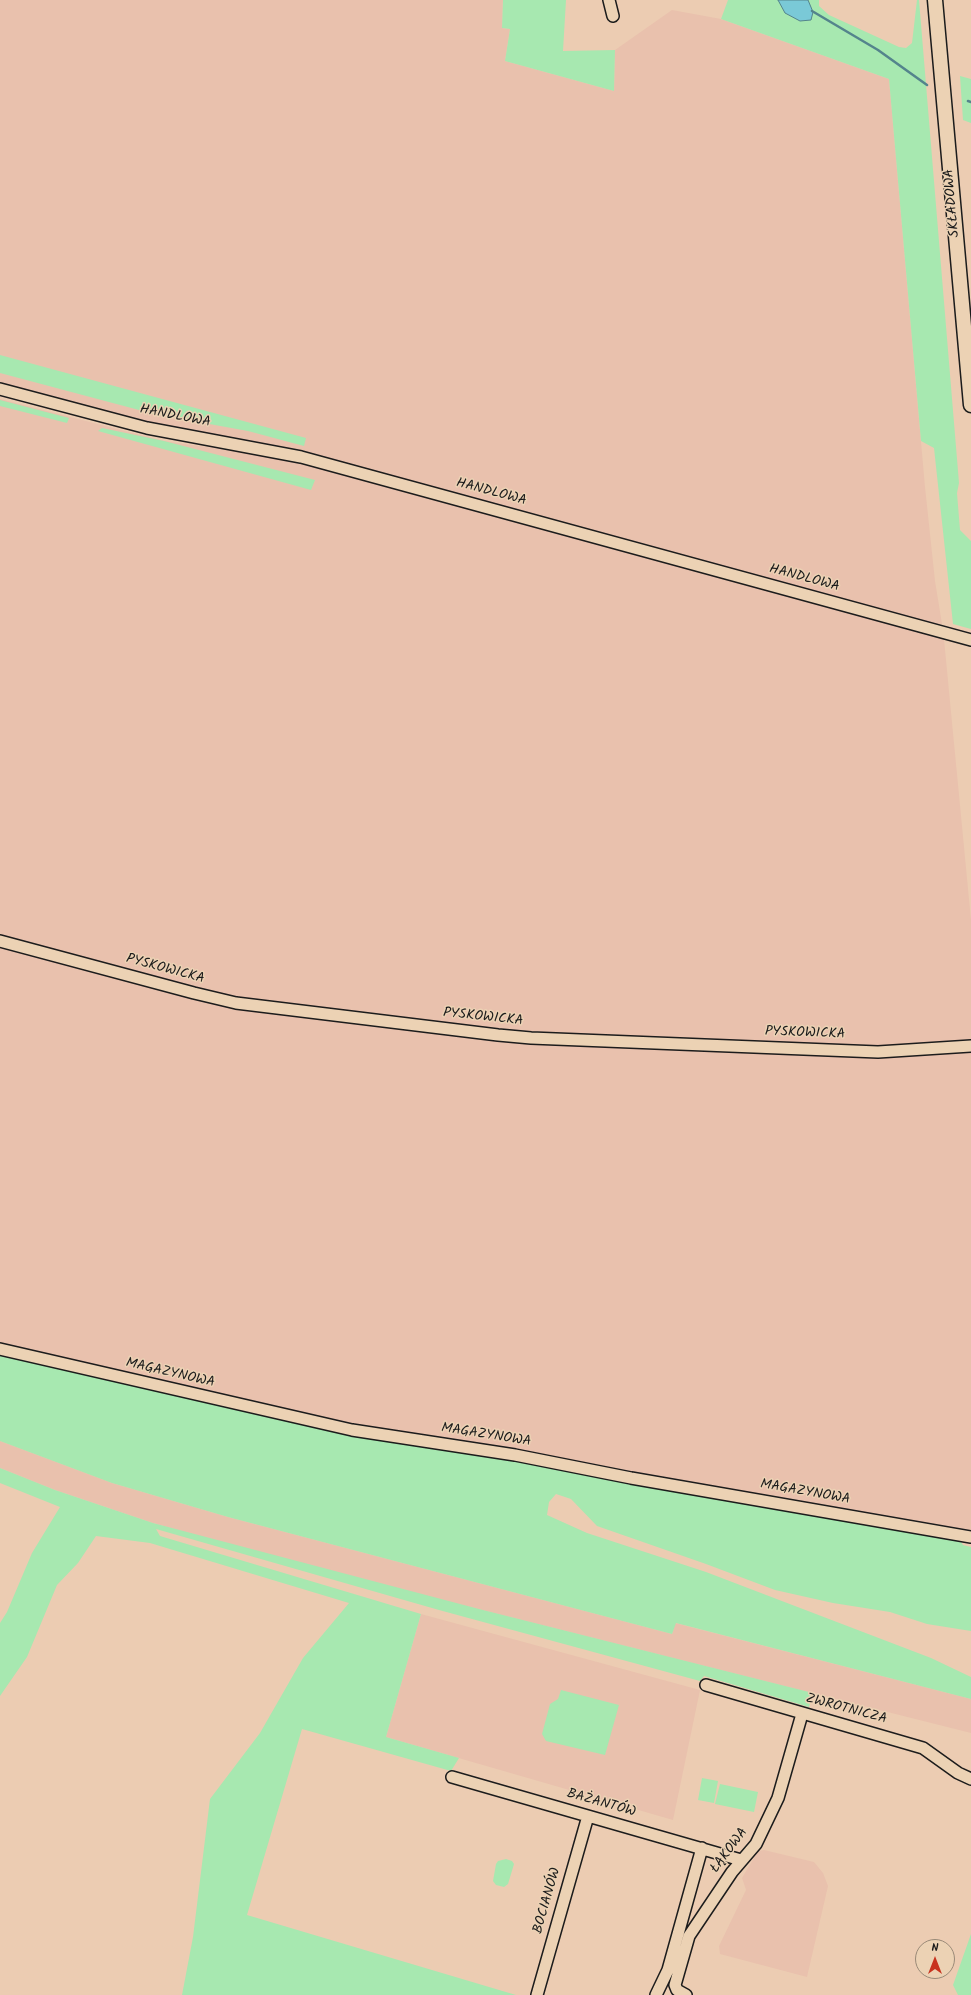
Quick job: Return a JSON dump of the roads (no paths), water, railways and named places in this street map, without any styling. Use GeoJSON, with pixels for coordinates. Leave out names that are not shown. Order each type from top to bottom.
{"type":"FeatureCollection","features":[{"type":"Feature","properties":{"kind":"main road","name":"SKŁADOWA"},"geometry":{"type":"LineString","coordinates":[[935,0],[971,405]]}},
{"type":"Feature","properties":{"kind":"street"},"geometry":{"type":"LineString","coordinates":[[610,0],[613,16]]}},
{"type":"Feature","properties":{"kind":"street","name":"HANDLOWA"},"geometry":{"type":"LineString","coordinates":[[0,389],[147,428],[281,453],[323,463],[971,640]]}},
{"type":"Feature","properties":{"kind":"street","name":"PYSKOWICKA"},"geometry":{"type":"LineString","coordinates":[[0,941],[179,990],[236,1003],[498,1035],[531,1038],[878,1052],[971,1046]]}},
{"type":"Feature","properties":{"kind":"street","name":"MAGAZYNOWA"},"geometry":{"type":"LineString","coordinates":[[0,1349],[352,1430],[515,1455],[631,1478],[971,1537]]}},
{"type":"Feature","properties":{"kind":"street","name":"ZWROTNICZA"},"geometry":{"type":"LineString","coordinates":[[706,1685],[923,1748],[958,1773],[971,1779]]}},
{"type":"Feature","properties":{"kind":"street","name":"ŁĄKOWA"},"geometry":{"type":"LineString","coordinates":[[686,1995],[677,1990],[675,1985],[689,1936],[741,1860],[756,1844],[778,1798],[802,1714]]}},
{"type":"Feature","properties":{"kind":"street","name":"BAŻANTÓW"},"geometry":{"type":"LineString","coordinates":[[452,1777],[741,1860]]}},
{"type":"Feature","properties":{"kind":"street","name":"BOCIANÓW"},"geometry":{"type":"LineString","coordinates":[[537,1995],[588,1816]]}},
{"type":"Feature","properties":{"kind":"street"},"geometry":{"type":"LineString","coordinates":[[656,1995],[668,1970],[702,1848]]}},
{"type":"Feature","properties":{"kind":"water"},"geometry":{"type":"Polygon","coordinates":[[[778,0],[808,0],[813,12],[811,20],[800,21],[785,13],[778,0]]]}},
{"type":"Feature","properties":{"kind":"waterway"},"geometry":{"type":"LineString","coordinates":[[812,11],[878,50],[927,85]]}}]}
